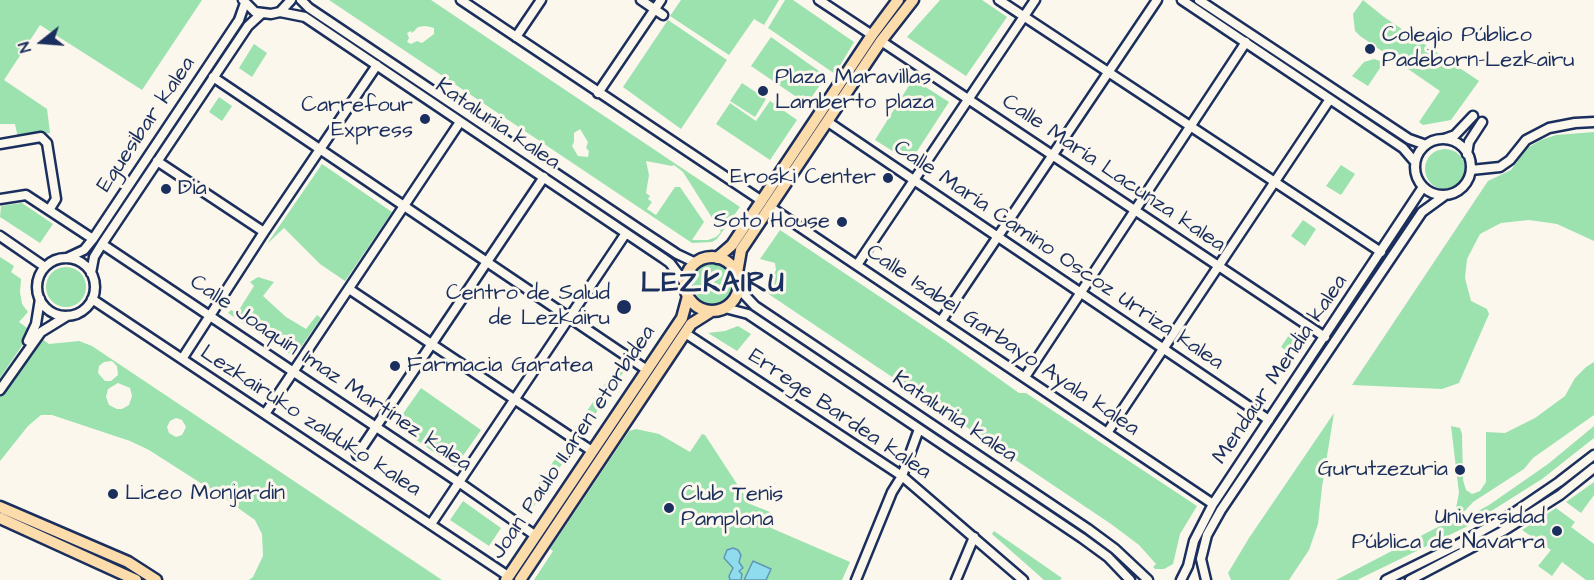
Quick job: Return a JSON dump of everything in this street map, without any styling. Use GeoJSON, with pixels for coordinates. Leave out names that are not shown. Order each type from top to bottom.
{"type":"FeatureCollection","features":[{"type":"Feature","properties":{"kind":"main road"},"geometry":{"type":"LineString","coordinates":[[717,258],[732,245],[766,204],[828,122],[898,0]]}},
{"type":"Feature","properties":{"kind":"main road"},"geometry":{"type":"LineString","coordinates":[[737,273],[732,266],[717,258],[710,257],[696,263],[687,275],[685,283],[688,296],[697,307],[710,312],[725,308],[736,297],[739,289],[737,273],[741,250],[766,204],[877,38],[914,0]]}},
{"type":"Feature","properties":{"kind":"main road","name":"Joan Paulo II.aren etorbidea"},"geometry":{"type":"LineString","coordinates":[[507,578],[685,313],[688,296]]}},
{"type":"Feature","properties":{"kind":"main road","name":"Joan Paulo II.aren etorbidea"},"geometry":{"type":"LineString","coordinates":[[520,580],[685,333],[695,320],[710,312]]}},
{"type":"Feature","properties":{"kind":"main road"},"geometry":{"type":"LineString","coordinates":[[0,507],[128,562],[156,580]]}},
{"type":"Feature","properties":{"kind":"main road"},"geometry":{"type":"LineString","coordinates":[[0,518],[130,579]]}},
{"type":"Feature","properties":{"kind":"street"},"geometry":{"type":"LineString","coordinates":[[244,1],[255,12],[271,14],[280,12],[291,0]]}},
{"type":"Feature","properties":{"kind":"street","name":"Katalunia kalea"},"geometry":{"type":"LineString","coordinates":[[301,0],[309,8],[639,230],[676,254],[696,263]]}},
{"type":"Feature","properties":{"kind":"street","name":"Calle Isabel Garbayo Ayala kalea"},"geometry":{"type":"LineString","coordinates":[[461,0],[1214,504]]}},
{"type":"Feature","properties":{"kind":"street"},"geometry":{"type":"LineString","coordinates":[[516,37],[541,0]]}},
{"type":"Feature","properties":{"kind":"street"},"geometry":{"type":"LineString","coordinates":[[641,0],[663,15]]}},
{"type":"Feature","properties":{"kind":"street"},"geometry":{"type":"LineString","coordinates":[[598,93],[661,0]]}},
{"type":"Feature","properties":{"kind":"street","name":"Calle María Lacunza kalea"},"geometry":{"type":"LineString","coordinates":[[819,0],[1325,337]]}},
{"type":"Feature","properties":{"kind":"street"},"geometry":{"type":"LineString","coordinates":[[999,0],[1382,252]]}},
{"type":"Feature","properties":{"kind":"street"},"geometry":{"type":"LineString","coordinates":[[857,265],[1035,0]]}},
{"type":"Feature","properties":{"kind":"street"},"geometry":{"type":"LineString","coordinates":[[941,321],[1157,0]]}},
{"type":"Feature","properties":{"kind":"street"},"geometry":{"type":"LineString","coordinates":[[1182,0],[1402,148],[1415,162]]}},
{"type":"Feature","properties":{"kind":"street"},"geometry":{"type":"LineString","coordinates":[[1199,0],[1409,139],[1426,145]]}},
{"type":"Feature","properties":{"kind":"street","name":"Eguesibar kalea"},"geometry":{"type":"LineString","coordinates":[[67,258],[84,250],[93,238],[239,20],[244,1]]}},
{"type":"Feature","properties":{"kind":"street","name":"Katalunia kalea"},"geometry":{"type":"LineString","coordinates":[[280,12],[305,17],[377,65],[670,263],[685,283]]}},
{"type":"Feature","properties":{"kind":"street","name":"Eguesibar kalea"},"geometry":{"type":"LineString","coordinates":[[92,273],[94,257],[102,244],[248,26],[261,14]]}},
{"type":"Feature","properties":{"kind":"street"},"geometry":{"type":"LineString","coordinates":[[1025,377],[1246,42]]}},
{"type":"Feature","properties":{"kind":"street"},"geometry":{"type":"LineString","coordinates":[[182,359],[264,232],[377,65]]}},
{"type":"Feature","properties":{"kind":"street"},"geometry":{"type":"LineString","coordinates":[[213,77],[647,370]]}},
{"type":"Feature","properties":{"kind":"street"},"geometry":{"type":"LineString","coordinates":[[1107,433],[1330,99]]}},
{"type":"Feature","properties":{"kind":"street"},"geometry":{"type":"LineString","coordinates":[[1473,116],[1455,135],[1426,145],[1417,155],[1415,162],[1418,180],[1429,192],[1444,195],[1459,190],[1469,178],[1471,170],[1467,154],[1469,142],[1482,122]]}},
{"type":"Feature","properties":{"kind":"street"},"geometry":{"type":"LineString","coordinates":[[265,414],[460,122]]}},
{"type":"Feature","properties":{"kind":"street","name":"Calle María Camino Oscoz Urriza kalea"},"geometry":{"type":"LineString","coordinates":[[828,122],[1269,420]]}},
{"type":"Feature","properties":{"kind":"street"},"geometry":{"type":"LineString","coordinates":[[1471,170],[1500,167],[1510,160],[1526,140],[1549,128],[1594,122]]}},
{"type":"Feature","properties":{"kind":"street"},"geometry":{"type":"LineString","coordinates":[[0,144],[41,137],[47,143],[56,199],[49,210]]}},
{"type":"Feature","properties":{"kind":"street"},"geometry":{"type":"LineString","coordinates":[[1443,139],[1457,143],[1467,154]]}},
{"type":"Feature","properties":{"kind":"street"},"geometry":{"type":"LineString","coordinates":[[157,161],[264,232]]}},
{"type":"Feature","properties":{"kind":"street"},"geometry":{"type":"LineString","coordinates":[[357,455],[544,177]]}},
{"type":"Feature","properties":{"kind":"street","name":"Mendaur Mendia kalea"},"geometry":{"type":"LineString","coordinates":[[1181,580],[1188,566],[1194,541],[1214,504],[1423,187]]}},
{"type":"Feature","properties":{"kind":"street"},"geometry":{"type":"LineString","coordinates":[[0,199],[26,195],[93,238]]}},
{"type":"Feature","properties":{"kind":"street","name":"Mendaur Mendia kalea"},"geometry":{"type":"LineString","coordinates":[[1206,580],[1201,559],[1208,535],[1221,510],[1422,212],[1444,195]]}},
{"type":"Feature","properties":{"kind":"street"},"geometry":{"type":"LineString","coordinates":[[432,524],[513,399],[626,233]]}},
{"type":"Feature","properties":{"kind":"street"},"geometry":{"type":"LineString","coordinates":[[0,236],[45,267]]}},
{"type":"Feature","properties":{"kind":"street","name":"Calle Joaquín Imaz Martínez kalea"},"geometry":{"type":"LineString","coordinates":[[102,244],[536,536]]}},
{"type":"Feature","properties":{"kind":"street"},"geometry":{"type":"LineString","coordinates":[[0,384],[33,333],[40,298],[38,282],[45,267],[51,262],[67,258],[85,265],[92,273],[94,281],[92,299],[82,311],[67,315],[41,332],[0,390]]}},
{"type":"Feature","properties":{"kind":"street"},"geometry":{"type":"LineString","coordinates":[[349,289],[592,451]]}},
{"type":"Feature","properties":{"kind":"street","name":"Katalunia kalea"},"geometry":{"type":"LineString","coordinates":[[739,289],[755,306],[1088,529],[1115,549],[1148,580]]}},
{"type":"Feature","properties":{"kind":"street"},"geometry":{"type":"LineString","coordinates":[[40,298],[51,311],[67,315]]}},
{"type":"Feature","properties":{"kind":"street","name":"Lezkairuko zalduko kalea"},"geometry":{"type":"LineString","coordinates":[[92,299],[432,524],[507,578]]}},
{"type":"Feature","properties":{"kind":"street","name":"Katalunia kalea"},"geometry":{"type":"LineString","coordinates":[[725,308],[748,314],[1082,538],[1108,557],[1130,580]]}},
{"type":"Feature","properties":{"kind":"street","name":"Errege Bardea kalea"},"geometry":{"type":"LineString","coordinates":[[685,333],[902,476],[1023,580]]}},
{"type":"Feature","properties":{"kind":"street"},"geometry":{"type":"LineString","coordinates":[[856,580],[892,492],[902,476],[919,429]]}},
{"type":"Feature","properties":{"kind":"street"},"geometry":{"type":"LineString","coordinates":[[1386,580],[1457,545],[1512,514],[1594,455]]}},
{"type":"Feature","properties":{"kind":"street"},"geometry":{"type":"LineString","coordinates":[[1410,580],[1503,531],[1560,495],[1594,468]]}},
{"type":"Feature","properties":{"kind":"street"},"geometry":{"type":"LineString","coordinates":[[956,580],[974,537]]}},
{"type":"Feature","properties":{"kind":"green space"},"geometry":{"type":"Polygon","coordinates":[[[0,0],[202,0],[142,90],[40,25],[4,80],[47,109],[50,133],[18,138],[15,124],[0,124],[0,0]]]}},
{"type":"Feature","properties":{"kind":"green space"},"geometry":{"type":"Polygon","coordinates":[[[329,0],[431,0],[740,207],[717,239],[712,242],[692,243],[329,0]],[[418,27],[412,33],[411,31],[407,33],[409,38],[407,42],[422,43],[434,34],[434,28],[418,27]],[[580,129],[574,133],[572,146],[578,156],[588,157],[589,151],[586,148],[588,142],[580,129]],[[646,161],[649,175],[646,193],[652,202],[647,209],[656,215],[675,187],[680,187],[704,222],[692,240],[708,240],[721,232],[683,172],[674,165],[646,161]]]}},
{"type":"Feature","properties":{"kind":"green space"},"geometry":{"type":"Polygon","coordinates":[[[681,0],[779,0],[764,25],[754,19],[729,55],[670,16],[681,0]]]}},
{"type":"Feature","properties":{"kind":"green space"},"geometry":{"type":"Polygon","coordinates":[[[785,0],[793,0],[854,42],[835,74],[768,28],[785,0]]]}},
{"type":"Feature","properties":{"kind":"green space"},"geometry":{"type":"Polygon","coordinates":[[[940,0],[982,0],[1007,17],[966,76],[907,37],[940,0]]]}},
{"type":"Feature","properties":{"kind":"green space"},"geometry":{"type":"Polygon","coordinates":[[[1363,0],[1384,17],[1479,81],[1451,120],[1423,125],[1419,122],[1440,91],[1355,31],[1353,14],[1363,0]]]}},
{"type":"Feature","properties":{"kind":"green space"},"geometry":{"type":"Polygon","coordinates":[[[668,20],[727,60],[681,129],[623,87],[668,20]]]}},
{"type":"Feature","properties":{"kind":"green space"},"geometry":{"type":"Polygon","coordinates":[[[771,37],[826,76],[807,104],[751,66],[771,37]]]}},
{"type":"Feature","properties":{"kind":"green space"},"geometry":{"type":"Polygon","coordinates":[[[254,44],[267,53],[252,77],[239,68],[254,44]]]}},
{"type":"Feature","properties":{"kind":"green space"},"geometry":{"type":"Polygon","coordinates":[[[1374,59],[1384,62],[1368,86],[1352,76],[1364,62],[1374,59]]]}},
{"type":"Feature","properties":{"kind":"green space"},"geometry":{"type":"Polygon","coordinates":[[[913,79],[949,102],[910,162],[875,140],[913,79]]]}},
{"type":"Feature","properties":{"kind":"green space"},"geometry":{"type":"Polygon","coordinates":[[[742,83],[766,99],[755,117],[730,101],[742,83]]]}},
{"type":"Feature","properties":{"kind":"green space"},"geometry":{"type":"Polygon","coordinates":[[[219,97],[232,106],[222,121],[209,112],[219,97]]]}},
{"type":"Feature","properties":{"kind":"green space"},"geometry":{"type":"Polygon","coordinates":[[[770,101],[797,120],[770,160],[716,124],[730,103],[756,121],[770,101]]]}},
{"type":"Feature","properties":{"kind":"green space"},"geometry":{"type":"Polygon","coordinates":[[[1594,132],[1594,241],[1557,224],[1529,220],[1501,223],[1480,234],[1467,259],[1465,278],[1471,301],[1487,309],[1489,314],[1459,383],[1442,389],[1352,385],[1488,181],[1511,170],[1527,148],[1541,140],[1556,135],[1594,132]]]}},
{"type":"Feature","properties":{"kind":"green space"},"geometry":{"type":"Polygon","coordinates":[[[1445,149],[1459,155],[1465,169],[1459,183],[1445,189],[1431,183],[1425,169],[1431,155],[1445,149]]]}},
{"type":"Feature","properties":{"kind":"green space"},"geometry":{"type":"Polygon","coordinates":[[[322,164],[392,212],[345,281],[320,264],[284,228],[267,244],[322,164]]]}},
{"type":"Feature","properties":{"kind":"green space"},"geometry":{"type":"Polygon","coordinates":[[[1341,165],[1355,174],[1341,195],[1326,186],[1341,165]]]}},
{"type":"Feature","properties":{"kind":"green space"},"geometry":{"type":"Polygon","coordinates":[[[22,203],[53,224],[40,243],[0,217],[1,206],[22,203]]]}},
{"type":"Feature","properties":{"kind":"green space"},"geometry":{"type":"Polygon","coordinates":[[[1303,220],[1316,229],[1305,246],[1291,236],[1303,220]]]}},
{"type":"Feature","properties":{"kind":"green space"},"geometry":{"type":"Polygon","coordinates":[[[780,230],[946,341],[1019,393],[1026,393],[1197,506],[1180,534],[1173,564],[1164,569],[1155,569],[1153,567],[1156,564],[1139,545],[1111,524],[770,295],[764,289],[776,270],[775,263],[760,259],[780,230]]]}},
{"type":"Feature","properties":{"kind":"green space"},"geometry":{"type":"Polygon","coordinates":[[[0,257],[14,266],[11,272],[21,279],[22,304],[28,312],[19,322],[49,344],[79,341],[92,346],[442,580],[249,580],[253,577],[263,556],[262,534],[255,520],[149,450],[130,441],[52,415],[41,415],[28,426],[0,461],[0,397],[38,341],[29,335],[0,378],[0,257]],[[112,361],[104,362],[99,366],[98,373],[105,381],[111,381],[118,375],[117,366],[112,361]],[[118,383],[108,389],[106,397],[109,405],[122,409],[129,405],[132,396],[130,388],[118,383]],[[176,418],[170,421],[167,427],[169,433],[176,437],[182,435],[186,427],[182,420],[176,418]]]}},
{"type":"Feature","properties":{"kind":"green space"},"geometry":{"type":"Polygon","coordinates":[[[713,264],[727,270],[733,284],[727,298],[713,304],[699,298],[693,284],[699,270],[713,264]]]}},
{"type":"Feature","properties":{"kind":"green space"},"geometry":{"type":"Polygon","coordinates":[[[66,267],[80,273],[86,287],[80,301],[66,307],[52,301],[46,287],[52,273],[66,267]]]}},
{"type":"Feature","properties":{"kind":"green space"},"geometry":{"type":"Polygon","coordinates":[[[258,277],[274,282],[263,296],[286,317],[306,329],[317,315],[321,318],[294,357],[228,313],[231,310],[237,313],[254,286],[250,282],[258,277]]]}},
{"type":"Feature","properties":{"kind":"green space"},"geometry":{"type":"Polygon","coordinates":[[[738,326],[751,334],[737,351],[708,333],[725,331],[738,326]]]}},
{"type":"Feature","properties":{"kind":"green space"},"geometry":{"type":"Polygon","coordinates":[[[1291,332],[1303,341],[1293,355],[1281,347],[1291,332]]]}},
{"type":"Feature","properties":{"kind":"green space"},"geometry":{"type":"Polygon","coordinates":[[[1594,362],[1594,415],[1533,458],[1524,469],[1473,502],[1462,514],[1455,513],[1459,493],[1451,426],[1460,428],[1462,434],[1463,480],[1466,490],[1472,494],[1480,491],[1486,482],[1486,432],[1505,433],[1535,418],[1565,396],[1575,378],[1594,362]]]}},
{"type":"Feature","properties":{"kind":"green space"},"geometry":{"type":"Polygon","coordinates":[[[619,363],[626,368],[586,428],[579,423],[619,363]]]}},
{"type":"Feature","properties":{"kind":"green space"},"geometry":{"type":"Polygon","coordinates":[[[421,388],[481,430],[455,467],[395,425],[421,388]]]}},
{"type":"Feature","properties":{"kind":"green space"},"geometry":{"type":"Polygon","coordinates":[[[1334,413],[1318,524],[1309,550],[1289,580],[1231,580],[1228,573],[1249,538],[1334,413]]]}},
{"type":"Feature","properties":{"kind":"green space"},"geometry":{"type":"Polygon","coordinates":[[[1594,426],[1594,438],[1542,479],[1466,527],[1357,580],[1336,580],[1438,527],[1460,521],[1489,505],[1548,464],[1594,426]]]}},
{"type":"Feature","properties":{"kind":"green space","name":"Club Tenis Pamplona"},"geometry":{"type":"Polygon","coordinates":[[[636,429],[659,434],[690,452],[702,434],[705,435],[750,504],[770,512],[771,528],[850,562],[842,580],[534,580],[553,551],[550,549],[629,431],[636,429]]]}},
{"type":"Feature","properties":{"kind":"green space"},"geometry":{"type":"Polygon","coordinates":[[[561,450],[568,455],[528,515],[521,510],[561,450]]]}},
{"type":"Feature","properties":{"kind":"green space"},"geometry":{"type":"Polygon","coordinates":[[[1594,482],[1594,495],[1581,513],[1566,502],[1594,482]]]}},
{"type":"Feature","properties":{"kind":"green space"},"geometry":{"type":"Polygon","coordinates":[[[463,501],[501,528],[489,546],[450,520],[463,501]]]}},
{"type":"Feature","properties":{"kind":"green space"},"geometry":{"type":"Polygon","coordinates":[[[1556,508],[1575,522],[1571,527],[1594,544],[1594,580],[1586,580],[1562,562],[1552,576],[1538,566],[1551,550],[1522,530],[1556,508]]]}},
{"type":"Feature","properties":{"kind":"green space"},"geometry":{"type":"Polygon","coordinates":[[[994,531],[1062,578],[1044,580],[992,534],[994,531]]]}},
{"type":"Feature","properties":{"kind":"water"},"geometry":{"type":"Polygon","coordinates":[[[733,548],[741,555],[739,562],[743,568],[739,571],[742,574],[741,580],[730,580],[729,576],[733,568],[724,558],[727,550],[733,548]]]}},
{"type":"Feature","properties":{"kind":"water"},"geometry":{"type":"Polygon","coordinates":[[[753,561],[771,569],[766,580],[744,580],[753,561]]]}},
{"type":"Feature","properties":{"kind":"place","name":"Colegio Público Padeborn-Lezkairu"},"geometry":{"type":"Point","coordinates":[1370,49]}},
{"type":"Feature","properties":{"kind":"place","name":"Plaza Maravillas Lamberto plaza"},"geometry":{"type":"Point","coordinates":[763,91]}},
{"type":"Feature","properties":{"kind":"place","name":"Carrefour Express"},"geometry":{"type":"Point","coordinates":[425,119]}},
{"type":"Feature","properties":{"kind":"place","name":"Eroski Center"},"geometry":{"type":"Point","coordinates":[888,178]}},
{"type":"Feature","properties":{"kind":"place","name":"Dia"},"geometry":{"type":"Point","coordinates":[166,189]}},
{"type":"Feature","properties":{"kind":"place","name":"Soto House"},"geometry":{"type":"Point","coordinates":[842,222]}},
{"type":"Feature","properties":{"kind":"place","name":"Centro de Salud de Lezkairu"},"geometry":{"type":"Point","coordinates":[624,307]}},
{"type":"Feature","properties":{"kind":"place","name":"Farmacia Garatea"},"geometry":{"type":"Point","coordinates":[395,366]}},
{"type":"Feature","properties":{"kind":"place","name":"Gurutzezuria"},"geometry":{"type":"Point","coordinates":[1460,470]}},
{"type":"Feature","properties":{"kind":"place","name":"Liceo Monjardin"},"geometry":{"type":"Point","coordinates":[113,494]}},
{"type":"Feature","properties":{"kind":"place","name":"Club Tenis Pamplona"},"geometry":{"type":"Point","coordinates":[669,508]}},
{"type":"Feature","properties":{"kind":"place","name":"Universidad Pública de Navarra"},"geometry":{"type":"Point","coordinates":[1557,531]}},
{"type":"Feature","properties":{"kind":"district","name":"LEZKAIRU"},"geometry":{"type":"Point","coordinates":[713,285]}}]}
